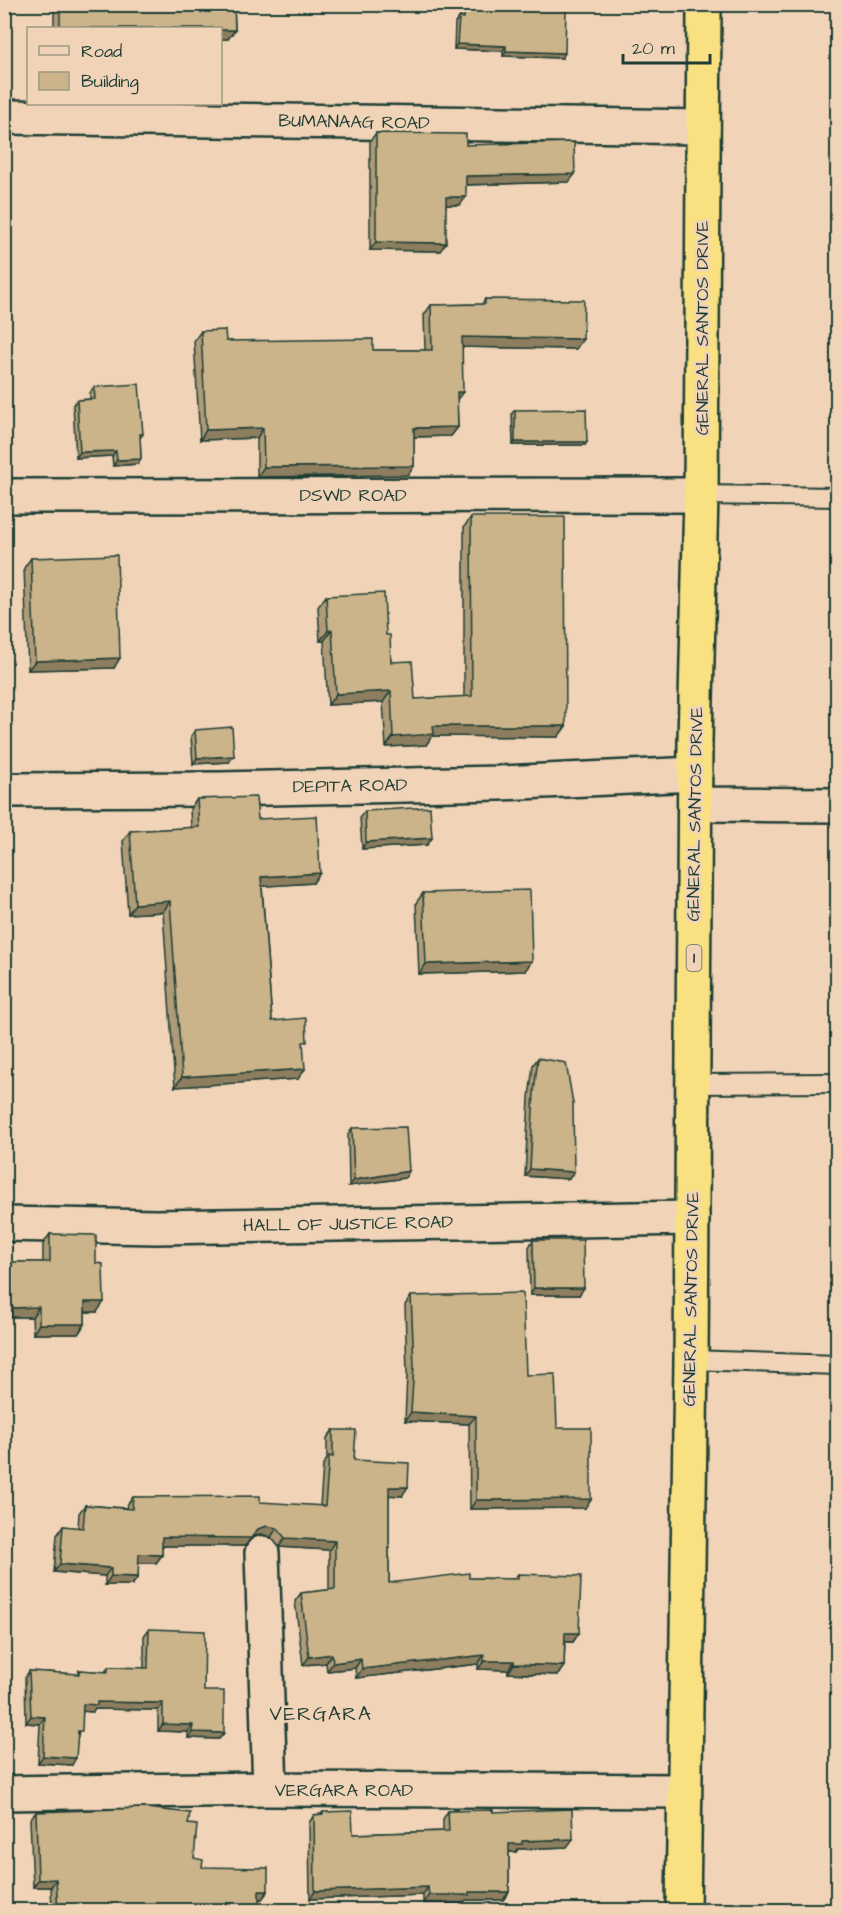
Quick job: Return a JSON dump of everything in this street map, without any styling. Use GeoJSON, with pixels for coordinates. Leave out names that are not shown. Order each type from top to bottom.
{"type":"FeatureCollection","features":[{"type":"Feature","properties":{"kind":"highway","name":"GENERAL SANTOS DRIVE"},"geometry":{"type":"LineString","coordinates":[[683,1911],[691,1360],[695,789],[701,495],[704,4]]}},
{"type":"Feature","properties":{"kind":"street","name":"BUMANAAG ROAD"},"geometry":{"type":"LineString","coordinates":[[4,117],[703,127]]}},
{"type":"Feature","properties":{"kind":"street","name":"DSWD ROAD"},"geometry":{"type":"LineString","coordinates":[[4,495],[701,495]]}},
{"type":"Feature","properties":{"kind":"street","name":"DEPITA ROAD"},"geometry":{"type":"LineString","coordinates":[[4,790],[222,789],[476,783],[695,789],[837,805]]}},
{"type":"Feature","properties":{"kind":"street","name":"HALL OF JUSTICE ROAD"},"geometry":{"type":"LineString","coordinates":[[4,1224],[156,1227],[692,1218]]}},
{"type":"Feature","properties":{"kind":"street"},"geometry":{"type":"LineString","coordinates":[[262,1553],[270,1789]]}},
{"type":"Feature","properties":{"kind":"street","name":"VERGARA ROAD"},"geometry":{"type":"LineString","coordinates":[[4,1793],[270,1789],[683,1791]]}},
{"type":"Feature","properties":{"kind":"lane"},"geometry":{"type":"LineString","coordinates":[[701,495],[837,496]]}},
{"type":"Feature","properties":{"kind":"lane"},"geometry":{"type":"LineString","coordinates":[[693,1083],[837,1083]]}},
{"type":"Feature","properties":{"kind":"lane"},"geometry":{"type":"LineString","coordinates":[[691,1360],[837,1365]]}},
{"type":"Feature","properties":{"kind":"building"},"geometry":{"type":"Polygon","coordinates":[[[60,4],[234,4],[235,30],[222,30],[222,27],[60,27],[60,4]]]}},
{"type":"Feature","properties":{"kind":"building"},"geometry":{"type":"Polygon","coordinates":[[[464,4],[558,4],[558,8],[566,8],[565,53],[506,51],[506,46],[457,44],[459,18],[464,18],[464,4]]]}},
{"type":"Feature","properties":{"kind":"building"},"geometry":{"type":"Polygon","coordinates":[[[376,133],[466,134],[466,145],[574,142],[575,174],[466,176],[466,197],[446,197],[446,243],[376,242],[376,133]]]}},
{"type":"Feature","properties":{"kind":"building"},"geometry":{"type":"Polygon","coordinates":[[[485,299],[584,300],[583,339],[462,337],[463,392],[457,392],[458,427],[414,428],[414,466],[264,467],[263,428],[206,430],[201,331],[225,330],[226,341],[373,339],[373,350],[432,350],[431,305],[485,304],[485,299]]]}},
{"type":"Feature","properties":{"kind":"building"},"geometry":{"type":"Polygon","coordinates":[[[139,384],[143,434],[140,434],[141,459],[117,460],[116,451],[80,452],[77,400],[95,399],[94,387],[139,384]]]}},
{"type":"Feature","properties":{"kind":"building"},"geometry":{"type":"Polygon","coordinates":[[[586,409],[587,442],[515,442],[515,410],[586,409]]]}},
{"type":"Feature","properties":{"kind":"building"},"geometry":{"type":"Polygon","coordinates":[[[471,517],[565,517],[566,726],[433,726],[434,734],[393,737],[391,691],[336,694],[332,630],[328,631],[326,596],[384,593],[386,635],[390,635],[391,662],[412,661],[415,699],[472,696],[471,517]]]}},
{"type":"Feature","properties":{"kind":"building"},"geometry":{"type":"Polygon","coordinates":[[[117,555],[120,658],[35,661],[31,558],[117,555]]]}},
{"type":"Feature","properties":{"kind":"building"},"geometry":{"type":"Polygon","coordinates":[[[232,727],[234,756],[197,758],[195,730],[232,727]]]}},
{"type":"Feature","properties":{"kind":"building"},"geometry":{"type":"Polygon","coordinates":[[[256,797],[258,819],[317,816],[320,873],[261,877],[272,1021],[306,1018],[307,1042],[303,1042],[305,1069],[182,1077],[170,901],[135,904],[130,831],[199,827],[197,799],[256,797]]]}},
{"type":"Feature","properties":{"kind":"building"},"geometry":{"type":"Polygon","coordinates":[[[430,807],[432,838],[366,842],[365,811],[430,807]]]}},
{"type":"Feature","properties":{"kind":"building"},"geometry":{"type":"Polygon","coordinates":[[[530,890],[532,961],[426,964],[423,893],[530,890]]]}},
{"type":"Feature","properties":{"kind":"building"},"geometry":{"type":"Polygon","coordinates":[[[538,1058],[566,1063],[573,1103],[574,1172],[530,1169],[538,1058]]]}},
{"type":"Feature","properties":{"kind":"building"},"geometry":{"type":"Polygon","coordinates":[[[406,1127],[409,1171],[354,1180],[352,1128],[406,1127]]]}},
{"type":"Feature","properties":{"kind":"building"},"geometry":{"type":"Polygon","coordinates":[[[50,1234],[96,1235],[96,1263],[103,1264],[104,1302],[85,1302],[85,1324],[39,1324],[39,1307],[9,1308],[8,1262],[50,1262],[50,1234]]]}},
{"type":"Feature","properties":{"kind":"building"},"geometry":{"type":"Polygon","coordinates":[[[533,1240],[583,1240],[584,1288],[534,1288],[533,1240]]]}},
{"type":"Feature","properties":{"kind":"building"},"geometry":{"type":"Polygon","coordinates":[[[523,1293],[526,1375],[555,1374],[557,1428],[591,1428],[591,1499],[476,1500],[476,1416],[411,1412],[414,1365],[411,1296],[523,1293]]]}},
{"type":"Feature","properties":{"kind":"building"},"geometry":{"type":"Polygon","coordinates":[[[333,1430],[356,1430],[354,1460],[409,1463],[408,1487],[389,1487],[389,1583],[469,1573],[469,1578],[518,1579],[518,1574],[581,1576],[579,1633],[565,1633],[564,1666],[514,1664],[514,1661],[484,1661],[484,1655],[362,1669],[361,1659],[333,1663],[332,1654],[309,1657],[301,1593],[335,1589],[335,1541],[285,1538],[277,1528],[267,1526],[258,1529],[251,1538],[162,1537],[162,1555],[139,1554],[138,1577],[111,1576],[111,1568],[60,1564],[63,1526],[83,1528],[85,1505],[132,1509],[133,1497],[260,1496],[260,1502],[325,1506],[329,1456],[333,1457],[333,1430]]]}},
{"type":"Feature","properties":{"kind":"building"},"geometry":{"type":"Polygon","coordinates":[[[149,1629],[205,1631],[204,1691],[224,1691],[224,1733],[192,1732],[193,1725],[163,1724],[163,1703],[97,1702],[97,1705],[83,1704],[82,1731],[78,1731],[76,1758],[43,1756],[45,1717],[31,1716],[29,1671],[79,1674],[79,1670],[108,1672],[108,1667],[148,1668],[149,1629]]]}},
{"type":"Feature","properties":{"kind":"building"},"geometry":{"type":"Polygon","coordinates":[[[146,1808],[190,1813],[188,1824],[197,1825],[194,1858],[203,1860],[202,1867],[268,1868],[268,1891],[259,1891],[259,1911],[58,1911],[56,1879],[38,1880],[36,1812],[146,1808]]]}},
{"type":"Feature","properties":{"kind":"building"},"geometry":{"type":"Polygon","coordinates":[[[572,1809],[573,1839],[522,1841],[522,1844],[509,1844],[509,1892],[429,1895],[428,1887],[315,1891],[314,1815],[323,1814],[323,1812],[352,1811],[353,1834],[449,1831],[448,1811],[572,1809]]]}},
{"type":"Feature","properties":{"kind":"district","name":"VERGARA"},"geometry":{"type":"Point","coordinates":[321,1714]}}]}
